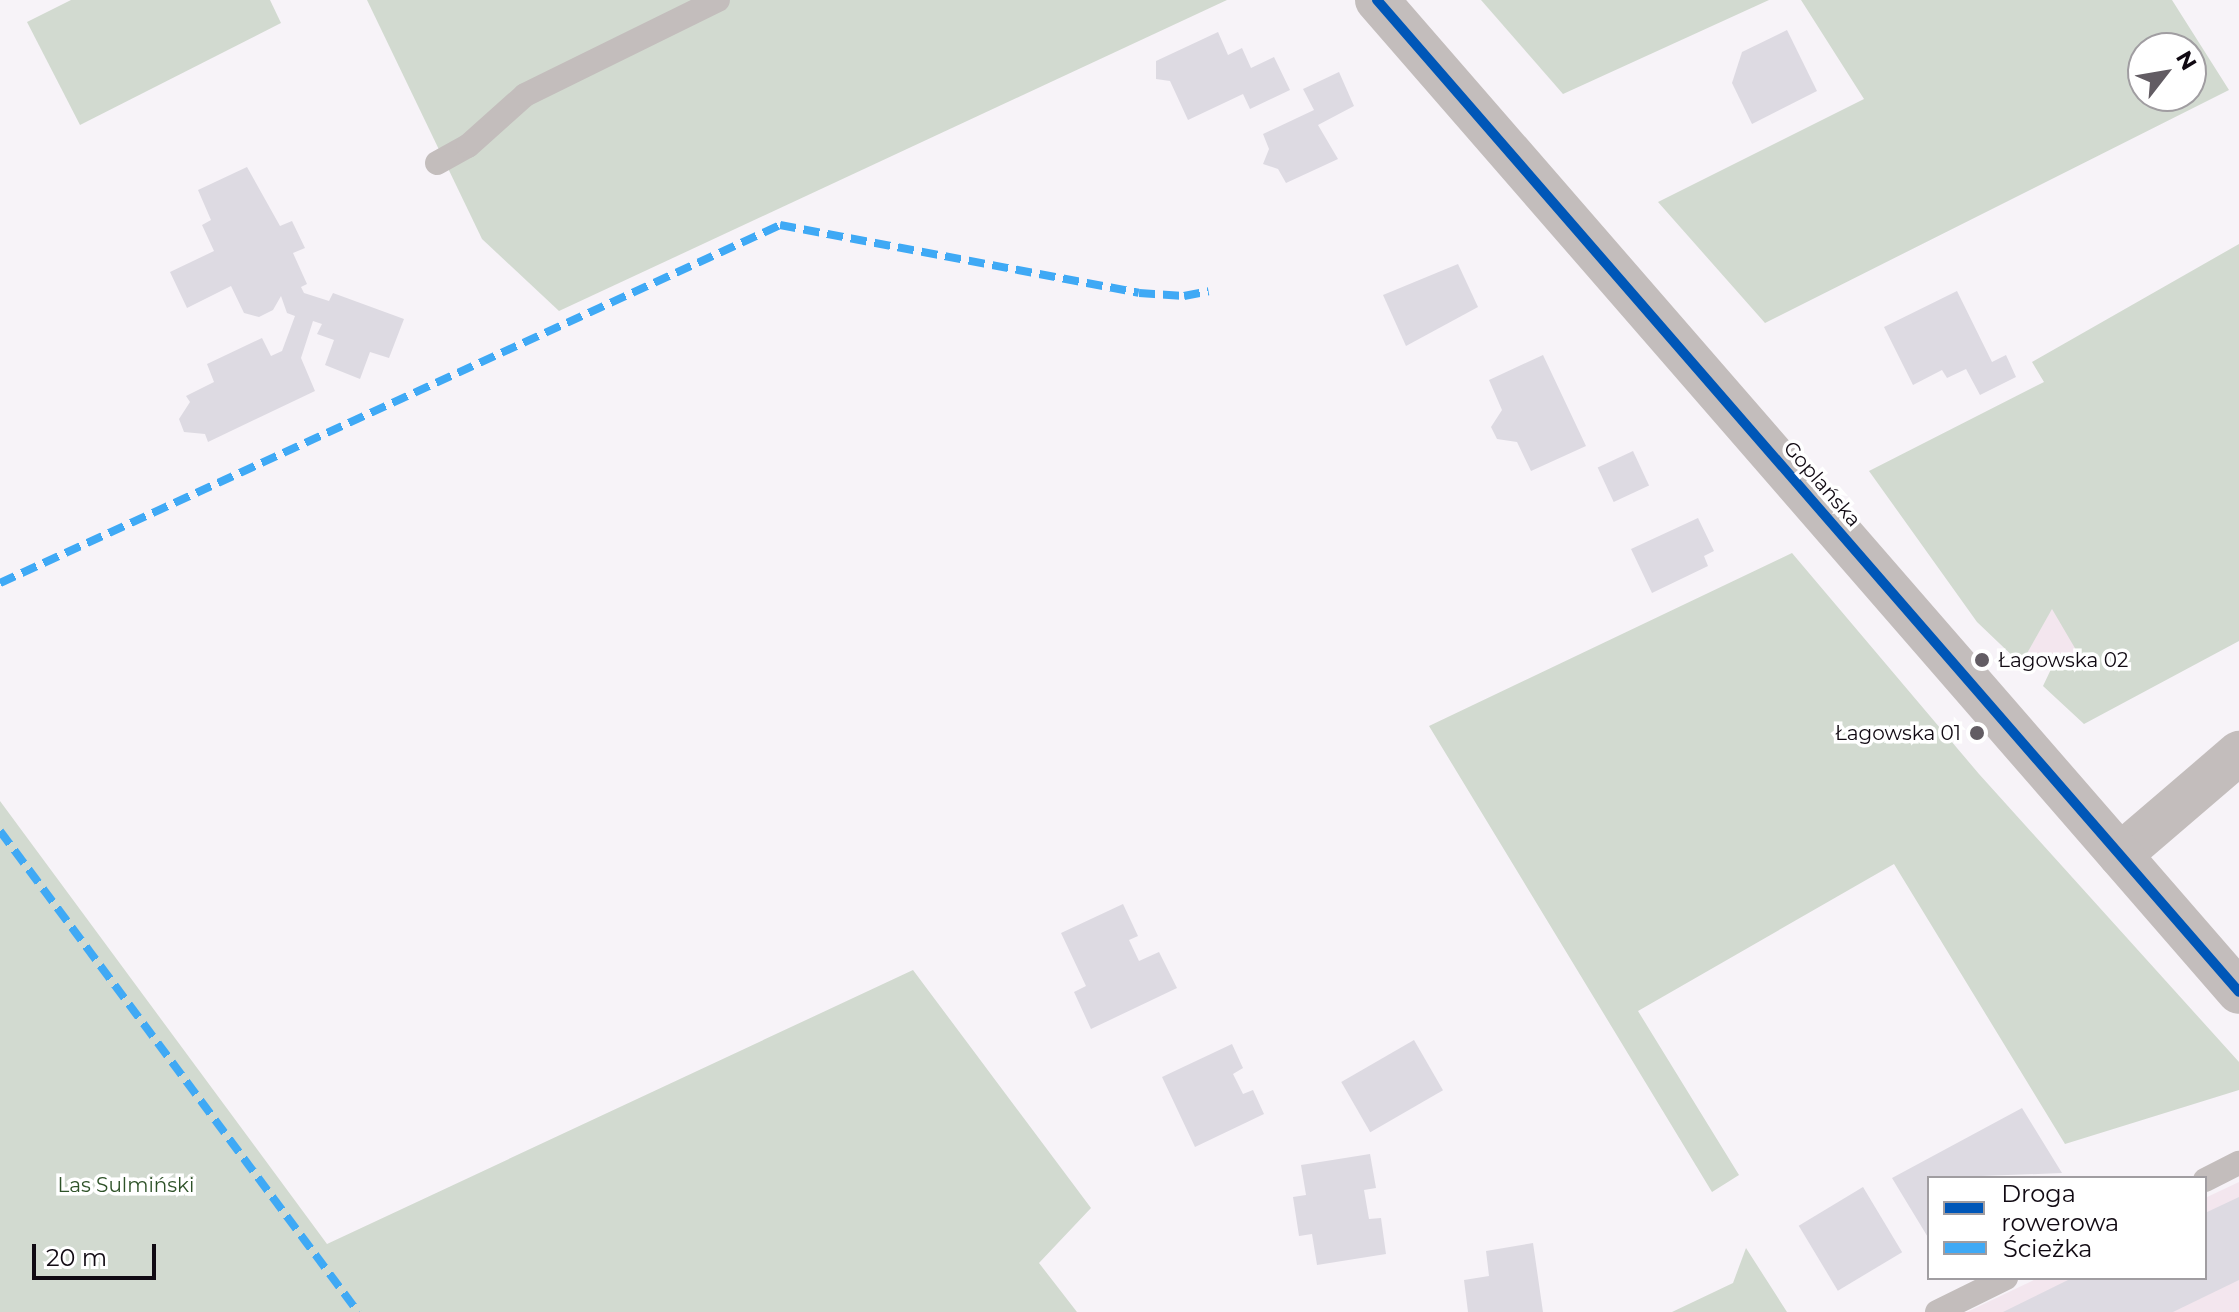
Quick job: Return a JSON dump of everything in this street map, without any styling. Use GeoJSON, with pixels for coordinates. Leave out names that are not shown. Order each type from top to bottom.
{"type":"FeatureCollection","features":[{"type":"Feature","properties":{"kind":"street","name":"Goplańska"},"geometry":{"type":"LineString","coordinates":[[1377,0],[2239,992]]}},
{"type":"Feature","properties":{"kind":"street"},"geometry":{"type":"LineString","coordinates":[[2120,855],[2239,753]]}},
{"type":"Feature","properties":{"kind":"lane"},"geometry":{"type":"LineString","coordinates":[[437,163],[468,146],[525,95],[718,0]]}},
{"type":"Feature","properties":{"kind":"lane"},"geometry":{"type":"LineString","coordinates":[[2207,1179],[2239,1163]]}},
{"type":"Feature","properties":{"kind":"lane"},"geometry":{"type":"LineString","coordinates":[[1937,1312],[2002,1280]]}},
{"type":"Feature","properties":{"kind":"shaded area"},"geometry":{"type":"Polygon","coordinates":[[[2052,608],[2087,667],[2021,664],[2052,608]]]}},
{"type":"Feature","properties":{"kind":"shaded area"},"geometry":{"type":"Polygon","coordinates":[[[2239,1182],[2239,1312],[1967,1312],[2034,1280],[2207,1280],[2207,1197],[2239,1182]]]}},
{"type":"Feature","properties":{"kind":"green space"},"geometry":{"type":"Polygon","coordinates":[[[71,0],[270,0],[281,23],[80,125],[27,22],[71,0]]]}},
{"type":"Feature","properties":{"kind":"green space"},"geometry":{"type":"Polygon","coordinates":[[[367,0],[1227,0],[559,311],[482,239],[367,0]]]}},
{"type":"Feature","properties":{"kind":"green space"},"geometry":{"type":"Polygon","coordinates":[[[1481,0],[1769,0],[1563,94],[1481,0]]]}},
{"type":"Feature","properties":{"kind":"green space"},"geometry":{"type":"Polygon","coordinates":[[[1801,0],[2172,0],[2192,32],[2127,32],[2127,112],[2185,112],[1765,323],[1658,202],[1864,99],[1801,0]]]}},
{"type":"Feature","properties":{"kind":"green space"},"geometry":{"type":"Polygon","coordinates":[[[2207,55],[2229,90],[2207,101],[2207,55]]]}},
{"type":"Feature","properties":{"kind":"green space"},"geometry":{"type":"Polygon","coordinates":[[[2239,244],[2239,641],[2084,724],[2043,686],[2053,665],[2086,667],[2052,609],[2021,664],[1977,622],[1869,471],[2044,382],[2032,362],[2239,244]]]}},
{"type":"Feature","properties":{"kind":"green space"},"geometry":{"type":"Polygon","coordinates":[[[1792,553],[1979,774],[2239,1062],[2239,1090],[2065,1144],[1894,864],[1638,1011],[1739,1175],[1712,1192],[1429,726],[1792,553]]]}},
{"type":"Feature","properties":{"kind":"green space","name":"Las Sulmiński"},"geometry":{"type":"Polygon","coordinates":[[[0,801],[327,1244],[913,970],[1091,1208],[1039,1263],[1077,1312],[0,1312],[0,801]]]}},
{"type":"Feature","properties":{"kind":"green space"},"geometry":{"type":"Polygon","coordinates":[[[1746,1248],[1787,1312],[1672,1312],[1733,1283],[1746,1248]]]}},
{"type":"Feature","properties":{"kind":"building"},"geometry":{"type":"Polygon","coordinates":[[[1787,30],[1817,91],[1752,124],[1732,83],[1742,52],[1787,30]]]}},
{"type":"Feature","properties":{"kind":"building"},"geometry":{"type":"Polygon","coordinates":[[[1218,32],[1228,55],[1242,48],[1251,68],[1274,57],[1290,90],[1250,109],[1243,94],[1188,120],[1170,81],[1156,79],[1156,61],[1218,32]]]}},
{"type":"Feature","properties":{"kind":"building"},"geometry":{"type":"Polygon","coordinates":[[[1339,72],[1354,106],[1318,125],[1338,159],[1286,183],[1278,169],[1263,164],[1269,149],[1263,134],[1314,110],[1303,89],[1339,72]]]}},
{"type":"Feature","properties":{"kind":"building"},"geometry":{"type":"Polygon","coordinates":[[[247,167],[280,226],[292,221],[305,248],[293,253],[307,284],[301,287],[304,293],[329,301],[333,293],[404,319],[389,358],[370,352],[360,379],[325,365],[334,340],[317,334],[322,324],[313,321],[301,358],[315,391],[208,442],[205,434],[184,432],[179,419],[190,402],[186,396],[214,382],[207,364],[262,338],[271,356],[282,351],[295,316],[287,313],[281,296],[273,310],[259,317],[244,313],[231,286],[187,308],[170,272],[214,251],[202,225],[211,220],[198,190],[247,167]]]}},
{"type":"Feature","properties":{"kind":"building"},"geometry":{"type":"Polygon","coordinates":[[[1458,264],[1478,307],[1406,346],[1383,295],[1458,264]]]}},
{"type":"Feature","properties":{"kind":"building"},"geometry":{"type":"Polygon","coordinates":[[[1957,291],[1992,362],[2006,355],[2016,377],[1980,395],[1966,369],[1947,378],[1942,370],[1913,385],[1884,327],[1957,291]]]}},
{"type":"Feature","properties":{"kind":"building"},"geometry":{"type":"Polygon","coordinates":[[[1543,355],[1586,446],[1531,471],[1517,442],[1497,439],[1491,427],[1502,410],[1489,380],[1543,355]]]}},
{"type":"Feature","properties":{"kind":"building"},"geometry":{"type":"Polygon","coordinates":[[[1633,451],[1649,485],[1614,502],[1598,467],[1633,451]]]}},
{"type":"Feature","properties":{"kind":"building"},"geometry":{"type":"Polygon","coordinates":[[[1698,518],[1714,551],[1704,556],[1708,566],[1652,593],[1631,549],[1698,518]]]}},
{"type":"Feature","properties":{"kind":"building"},"geometry":{"type":"Polygon","coordinates":[[[1123,904],[1138,936],[1129,940],[1139,961],[1159,952],[1177,988],[1091,1029],[1074,992],[1086,986],[1061,933],[1123,904]]]}},
{"type":"Feature","properties":{"kind":"building"},"geometry":{"type":"Polygon","coordinates":[[[1414,1040],[1443,1090],[1370,1132],[1341,1082],[1414,1040]]]}},
{"type":"Feature","properties":{"kind":"building"},"geometry":{"type":"Polygon","coordinates":[[[1232,1044],[1243,1068],[1233,1074],[1243,1094],[1253,1090],[1264,1114],[1195,1147],[1162,1077],[1232,1044]]]}},
{"type":"Feature","properties":{"kind":"building"},"geometry":{"type":"Polygon","coordinates":[[[2022,1108],[2062,1173],[1927,1176],[1927,1236],[1892,1178],[2022,1108]]]}},
{"type":"Feature","properties":{"kind":"building"},"geometry":{"type":"Polygon","coordinates":[[[1370,1154],[1376,1188],[1364,1190],[1369,1219],[1381,1218],[1386,1254],[1317,1265],[1312,1234],[1299,1236],[1293,1197],[1306,1195],[1301,1165],[1370,1154]]]}},
{"type":"Feature","properties":{"kind":"building"},"geometry":{"type":"Polygon","coordinates":[[[1863,1187],[1902,1252],[1838,1291],[1799,1226],[1863,1187]]]}},
{"type":"Feature","properties":{"kind":"building"},"geometry":{"type":"Polygon","coordinates":[[[2239,1197],[2239,1280],[2173,1312],[2003,1312],[2068,1280],[2207,1280],[2207,1212],[2239,1197]]]}},
{"type":"Feature","properties":{"kind":"building"},"geometry":{"type":"Polygon","coordinates":[[[1533,1243],[1543,1312],[1468,1312],[1464,1280],[1489,1276],[1486,1251],[1533,1243]]]}},
{"type":"Feature","properties":{"kind":"marked path"},"geometry":{"type":"LineString","coordinates":[[0,583],[780,225],[1139,293],[1184,296],[1209,291]]}},
{"type":"Feature","properties":{"kind":"marked path"},"geometry":{"type":"LineString","coordinates":[[0,831],[358,1312]]}},
{"type":"Feature","properties":{"kind":"cycle path"},"geometry":{"type":"LineString","coordinates":[[1377,0],[2239,992]]}},
{"type":"Feature","properties":{"kind":"place","name":"Łagowska 02"},"geometry":{"type":"Point","coordinates":[1982,660]}},
{"type":"Feature","properties":{"kind":"place","name":"Łagowska 01"},"geometry":{"type":"Point","coordinates":[1977,733]}}]}
